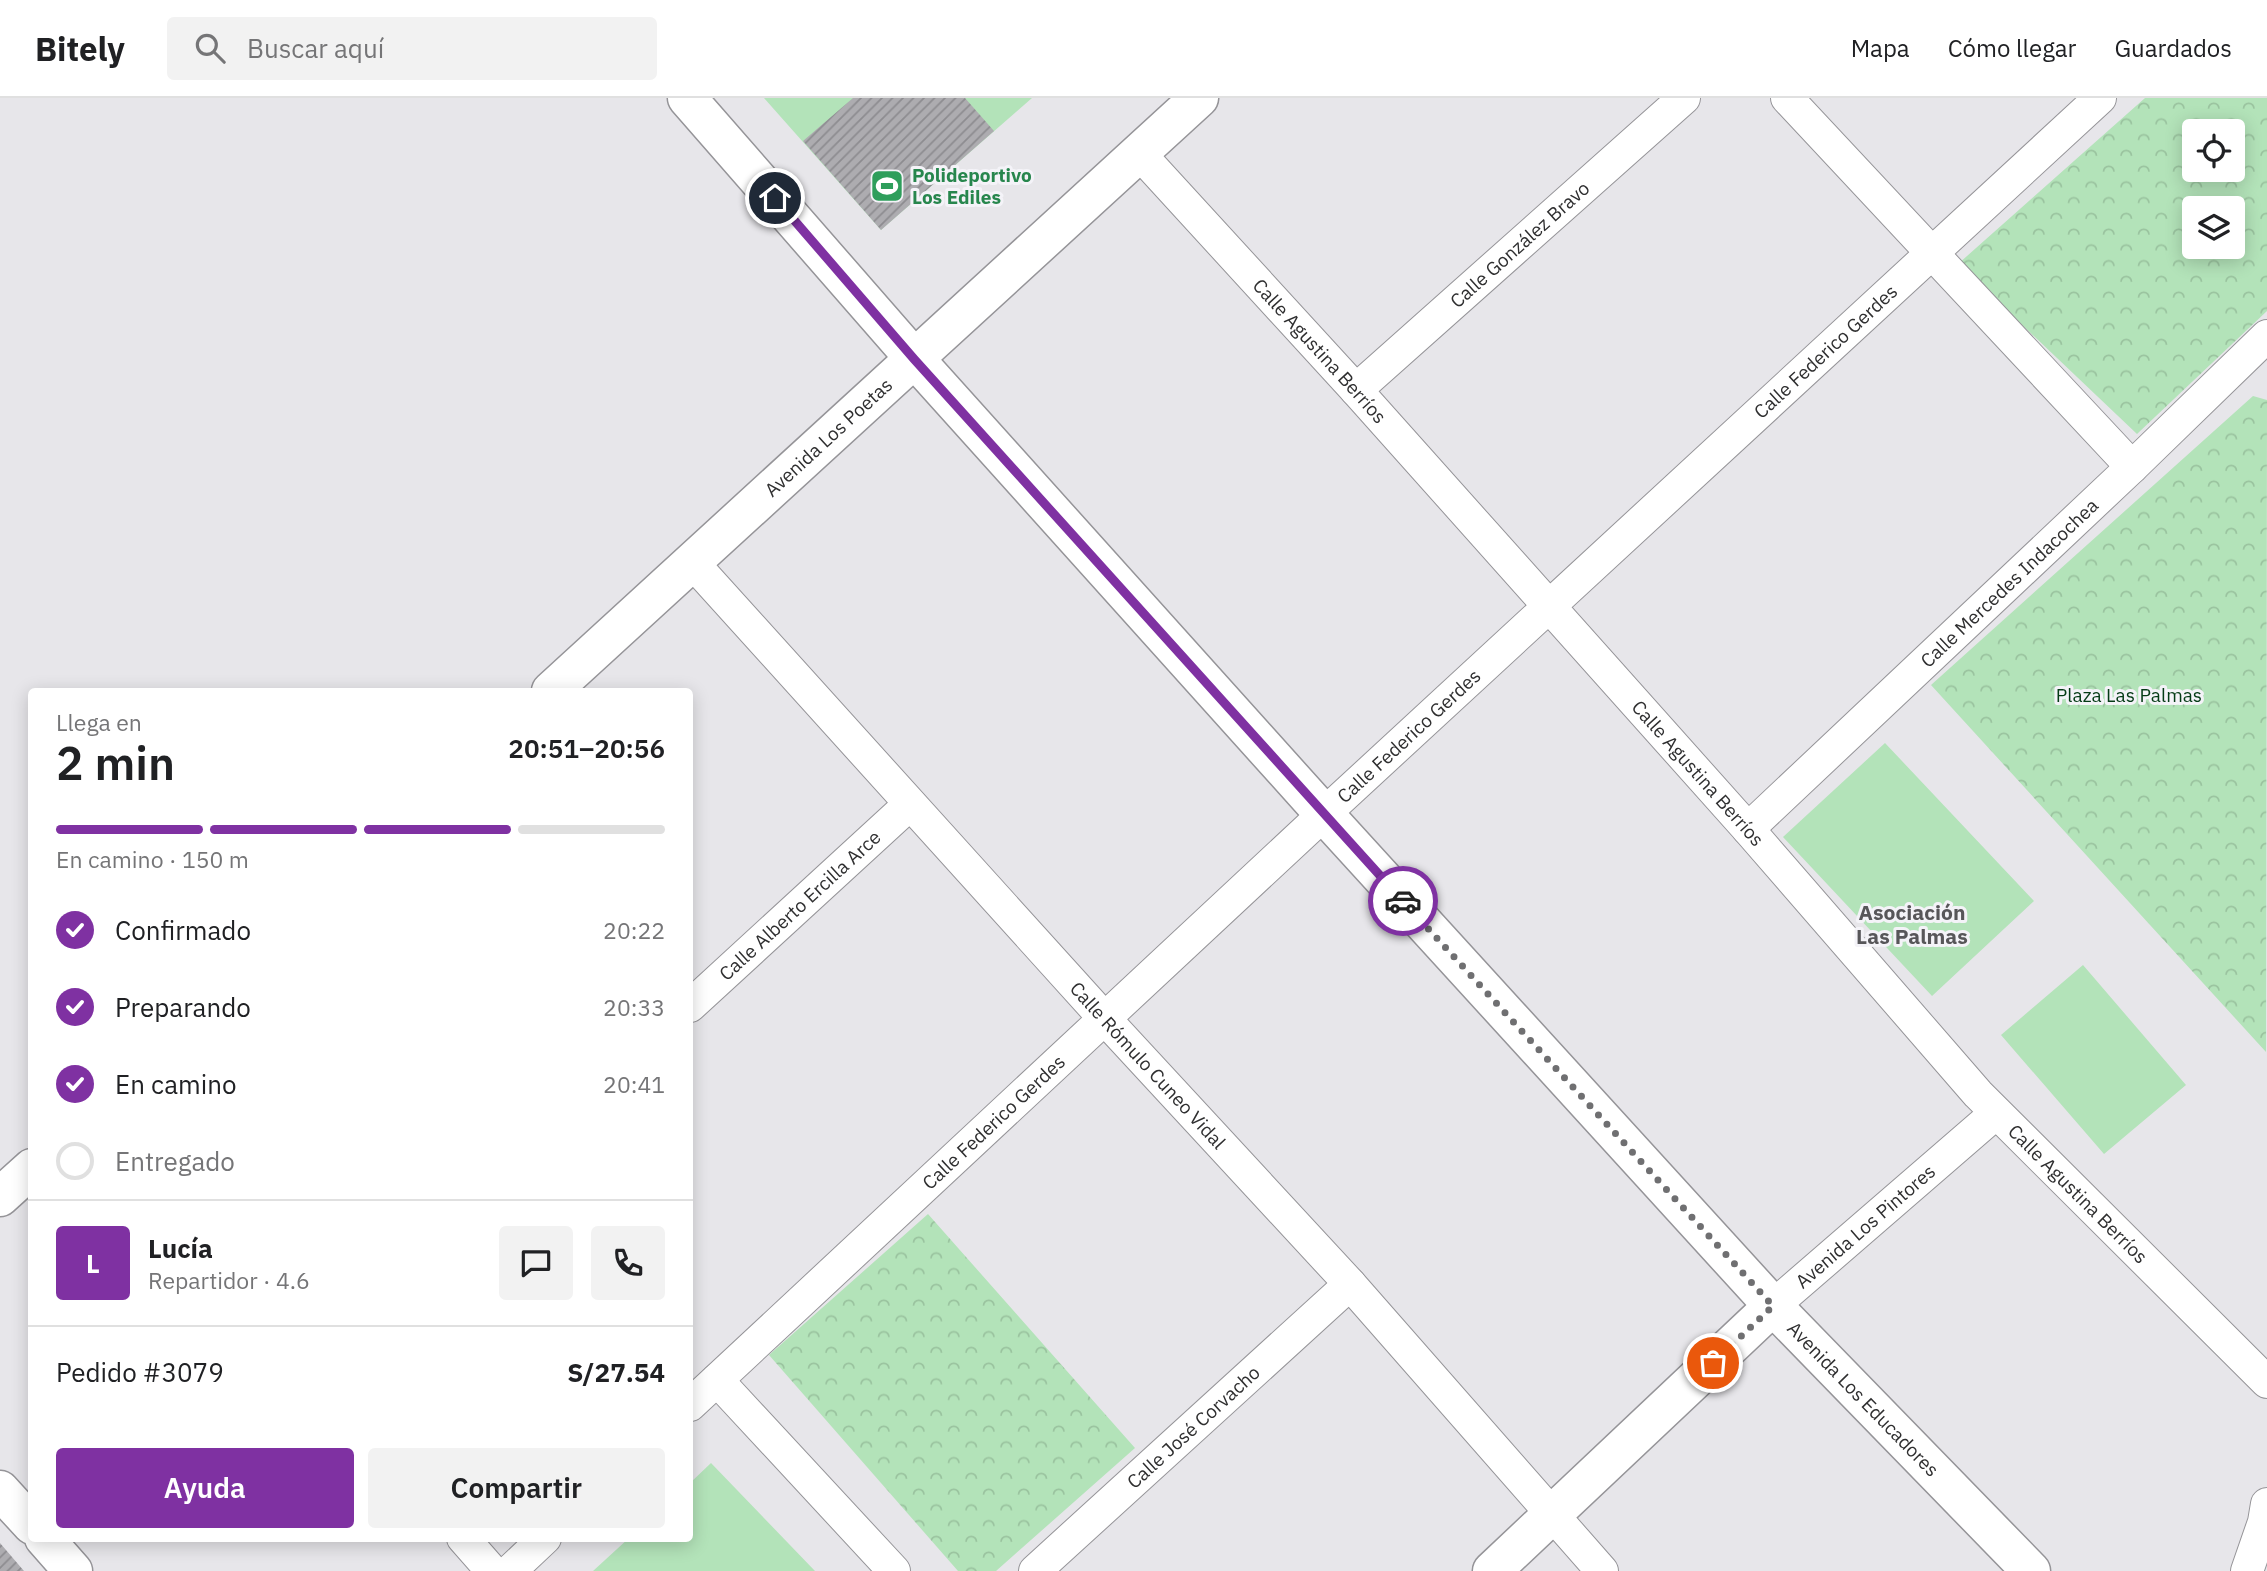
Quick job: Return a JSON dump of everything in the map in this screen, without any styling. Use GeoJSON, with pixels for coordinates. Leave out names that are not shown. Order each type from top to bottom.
{"type":"FeatureCollection","features":[{"type":"Feature","properties":{"kind":"street","name":"Avenida Los Educadores"},"geometry":{"type":"LineString","coordinates":[[687,98],[914,359],[1324,814],[1773,1306],[2031,1571]]}},
{"type":"Feature","properties":{"kind":"street","name":"Avenida Los Poetas"},"geometry":{"type":"LineString","coordinates":[[554,688],[1199,98]]}},
{"type":"Feature","properties":{"kind":"street","name":"Calle González Bravo"},"geometry":{"type":"LineString","coordinates":[[1356,390],[1684,98]]}},
{"type":"Feature","properties":{"kind":"street"},"geometry":{"type":"LineString","coordinates":[[1787,98],[2133,467]]}},
{"type":"Feature","properties":{"kind":"street","name":"Calle Federico Gerdes"},"geometry":{"type":"LineString","coordinates":[[693,1402],[1324,814],[2100,98]]}},
{"type":"Feature","properties":{"kind":"street","name":"Calle Agustina Berríos"},"geometry":{"type":"LineString","coordinates":[[1139,153],[1356,390],[1748,828],[1996,1113],[2267,1382]]}},
{"type":"Feature","properties":{"kind":"street","name":"Calle Mercedes Indacochea"},"geometry":{"type":"LineString","coordinates":[[1748,828],[2133,467],[2267,336]]}},
{"type":"Feature","properties":{"kind":"street","name":"Calle Rómulo Cuneo Vidal"},"geometry":{"type":"LineString","coordinates":[[692,562],[1105,1019],[1350,1284],[1602,1571]]}},
{"type":"Feature","properties":{"kind":"street","name":"Calle Alberto Ercilla Arce"},"geometry":{"type":"LineString","coordinates":[[693,1003],[910,804]]}},
{"type":"Feature","properties":{"kind":"street","name":"Avenida Los Pintores"},"geometry":{"type":"LineString","coordinates":[[1492,1571],[1773,1306],[1996,1113]]}},
{"type":"Feature","properties":{"kind":"street"},"geometry":{"type":"LineString","coordinates":[[0,1197],[28,1172]]}},
{"type":"Feature","properties":{"kind":"street","name":"Calle José Corvacho"},"geometry":{"type":"LineString","coordinates":[[1035,1571],[1350,1284]]}},
{"type":"Feature","properties":{"kind":"street"},"geometry":{"type":"LineString","coordinates":[[717,1380],[894,1571]]}},
{"type":"Feature","properties":{"kind":"street"},"geometry":{"type":"LineString","coordinates":[[0,1490],[28,1521]]}},
{"type":"Feature","properties":{"kind":"street"},"geometry":{"type":"LineString","coordinates":[[2248,1571],[2267,1504]]}},
{"type":"Feature","properties":{"kind":"street"},"geometry":{"type":"LineString","coordinates":[[48,1542],[74,1571]]}},
{"type":"Feature","properties":{"kind":"street"},"geometry":{"type":"LineString","coordinates":[[467,1542],[492,1571]]}},
{"type":"Feature","properties":{"kind":"street"},"geometry":{"type":"LineString","coordinates":[[510,1571],[541,1542]]}},
{"type":"Feature","properties":{"kind":"green space","name":"Polideportivo Los Ediles"},"geometry":{"type":"Polygon","coordinates":[[[764,98],[1032,98],[881,230],[764,98]]]}},
{"type":"Feature","properties":{"kind":"green space"},"geometry":{"type":"Polygon","coordinates":[[[2145,98],[2267,98],[2267,311],[2137,434],[1958,264],[2145,98]]]}},
{"type":"Feature","properties":{"kind":"green space","name":"Plaza Las Palmas"},"geometry":{"type":"Polygon","coordinates":[[[2253,396],[2267,400],[2266,1052],[1931,685],[2253,396]]]}},
{"type":"Feature","properties":{"kind":"green space"},"geometry":{"type":"Polygon","coordinates":[[[1885,743],[2034,901],[1932,996],[1783,837],[1885,743]]]}},
{"type":"Feature","properties":{"kind":"green space"},"geometry":{"type":"Polygon","coordinates":[[[2083,965],[2186,1085],[2104,1154],[2001,1035],[2083,965]]]}},
{"type":"Feature","properties":{"kind":"green space"},"geometry":{"type":"Polygon","coordinates":[[[928,1214],[1135,1448],[996,1571],[958,1571],[769,1355],[928,1214]]]}},
{"type":"Feature","properties":{"kind":"green space"},"geometry":{"type":"Polygon","coordinates":[[[711,1463],[815,1571],[593,1571],[625,1542],[693,1542],[693,1480],[711,1463]]]}},
{"type":"Feature","properties":{"kind":"building","name":"Polideportivo Los Ediles"},"geometry":{"type":"Polygon","coordinates":[[[853,98],[965,98],[994,131],[881,230],[803,141],[853,98]]]}},
{"type":"Feature","properties":{"kind":"building"},"geometry":{"type":"Polygon","coordinates":[[[0,1543],[24,1571],[0,1571],[0,1543]]]}},
{"type":"Feature","properties":{"kind":"way so far"},"geometry":{"type":"LineString","coordinates":[[1403,901],[1773,1306],[1713,1363]]}},
{"type":"Feature","properties":{"kind":"place","name":"Polideportivo Los Ediles"},"geometry":{"type":"Point","coordinates":[887,186]}},
{"type":"Feature","properties":{"kind":"district","name":"Asociación Las Palmas"},"geometry":{"type":"Point","coordinates":[1912,924]}},
{"type":"Feature","properties":{"kind":"route"},"geometry":{"type":"LineString","coordinates":[[775,198],[914,359],[1403,901]]}}]}
